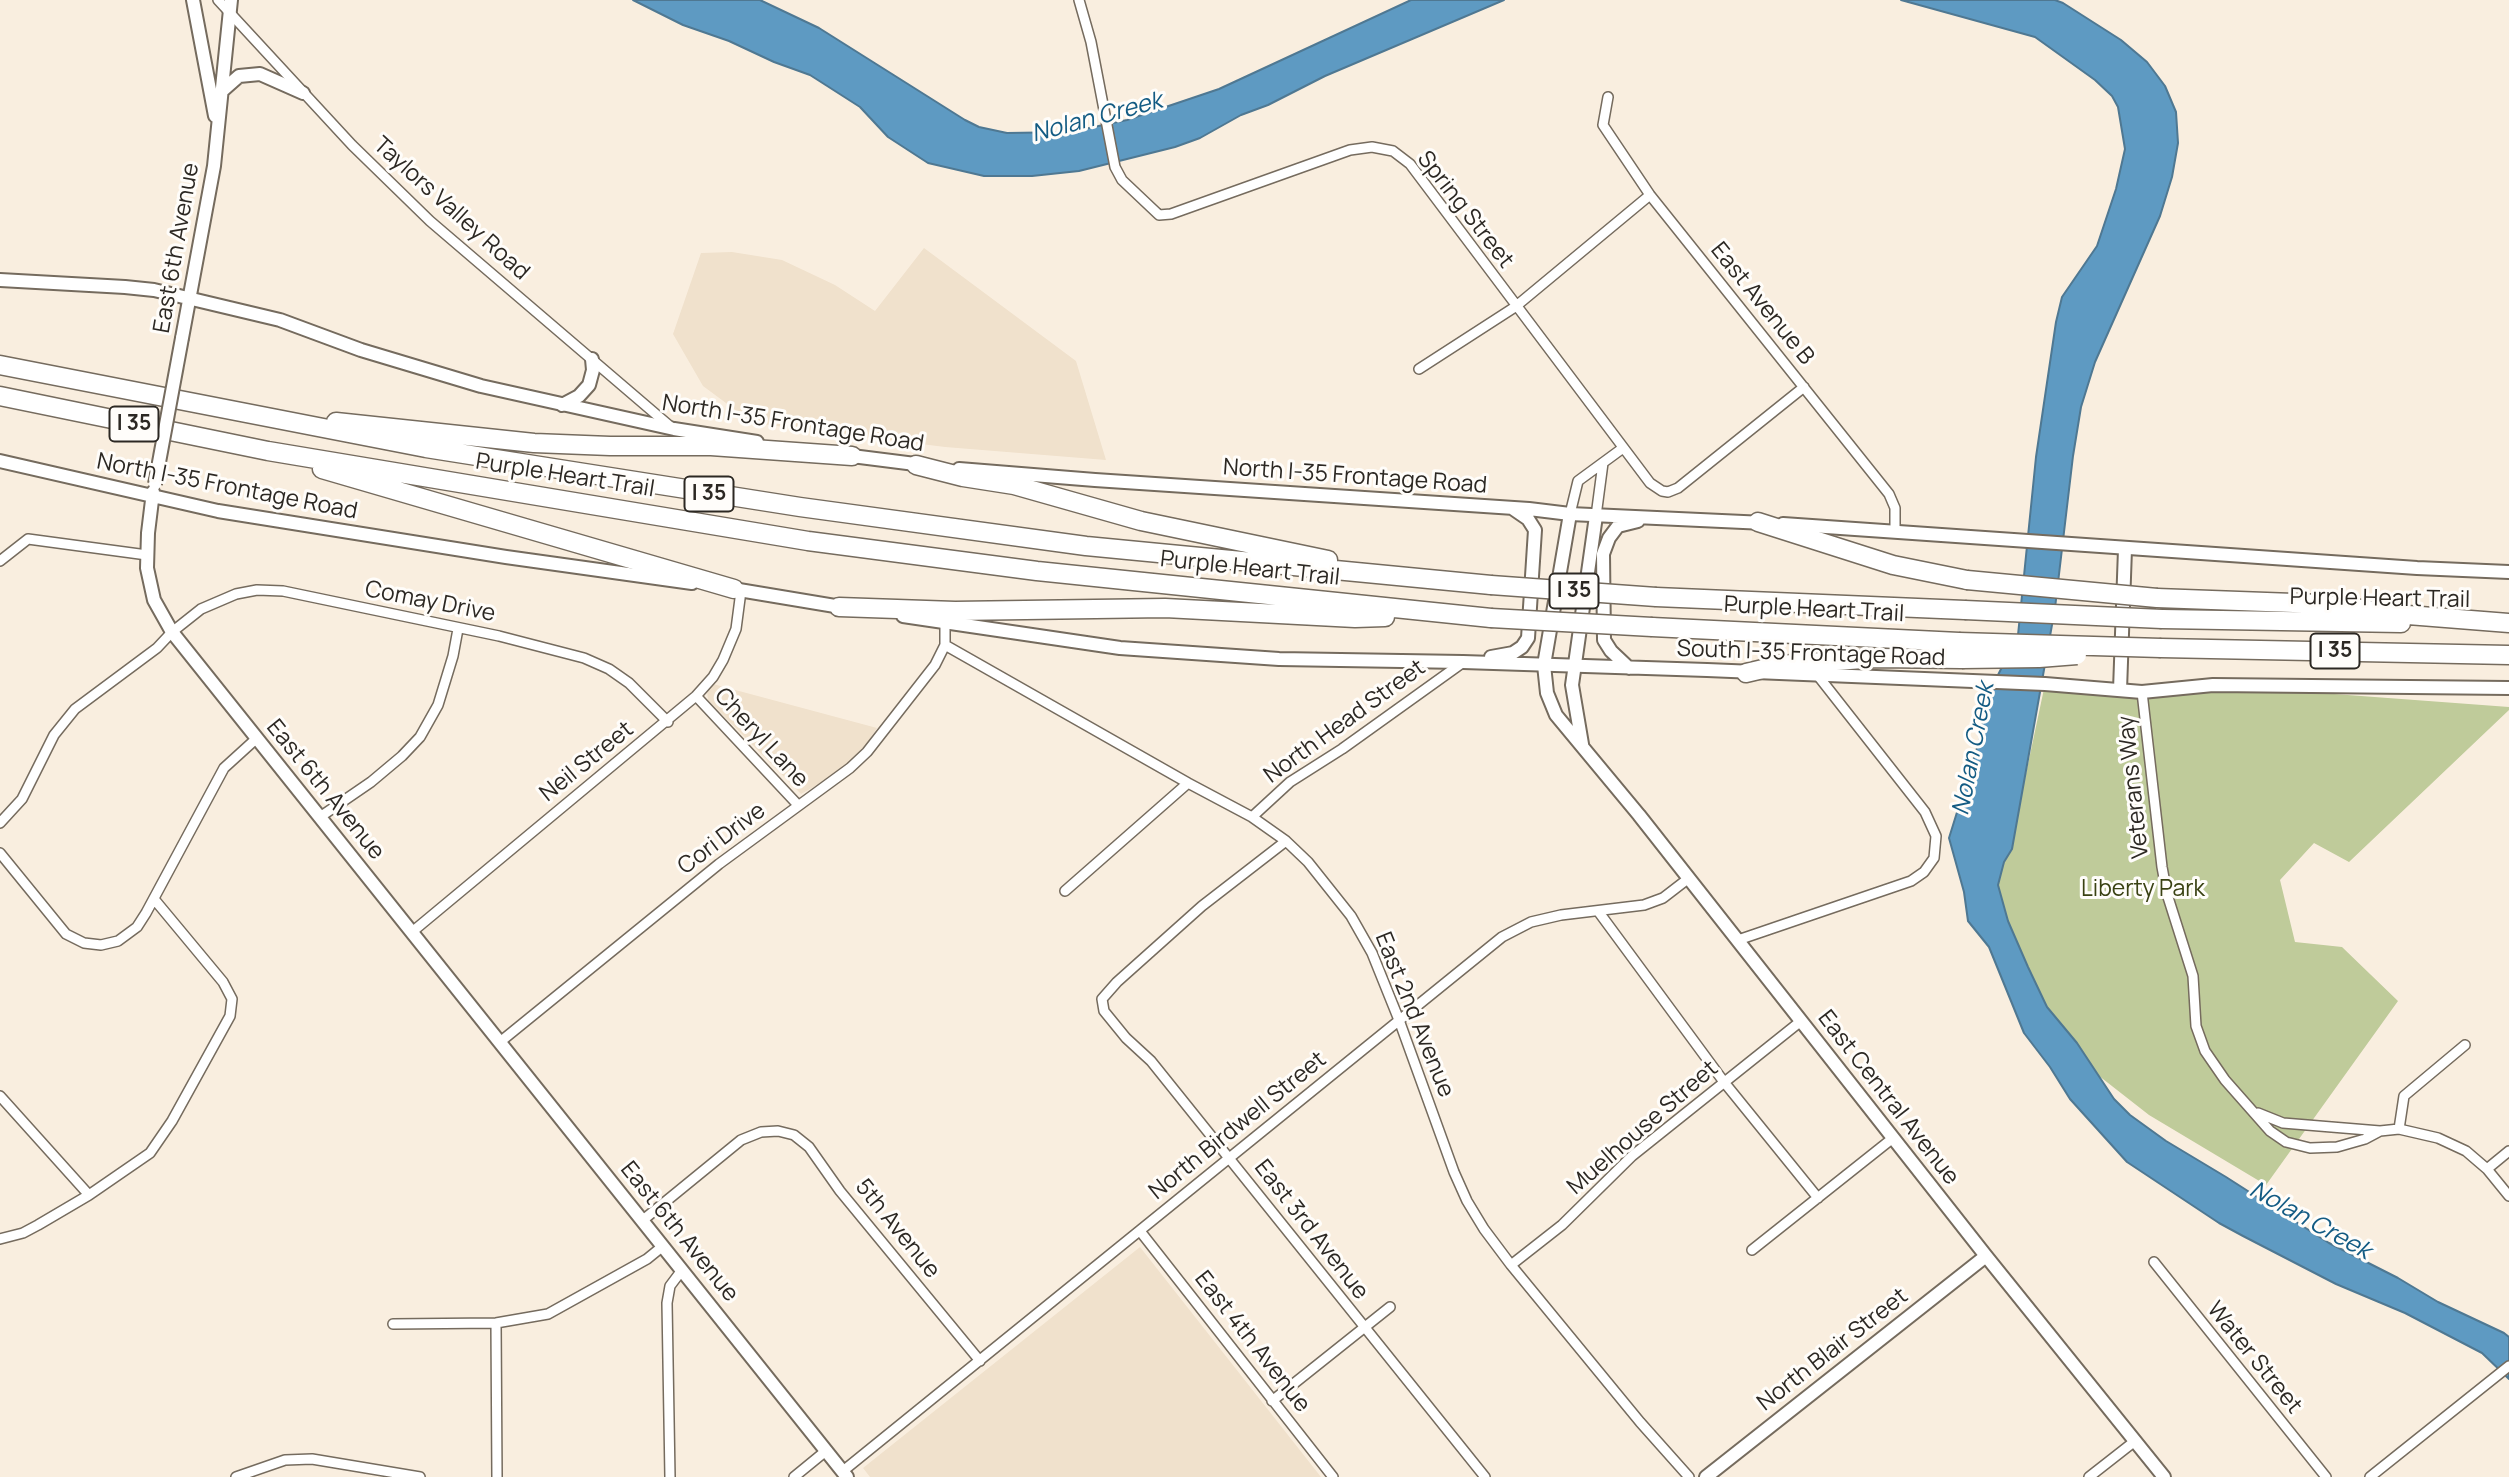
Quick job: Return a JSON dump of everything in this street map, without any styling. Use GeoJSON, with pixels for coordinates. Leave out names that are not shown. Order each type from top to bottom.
{"type":"FeatureCollection","features":[{"type":"Feature","properties":{"kind":"highway","name":"Purple Heart Trail"},"geometry":{"type":"LineString","coordinates":[[0,366],[426,448],[813,509],[1086,546],[1491,585],[1656,597],[2162,619],[2509,624]]}},
{"type":"Feature","properties":{"kind":"highway","name":"Purple Heart Trail"},"geometry":{"type":"LineString","coordinates":[[0,396],[268,451],[822,543],[1037,571],[1439,614],[1960,650]]}},
{"type":"Feature","properties":{"kind":"highway"},"geometry":{"type":"LineString","coordinates":[[236,412],[534,443],[711,446],[852,456]]}},
{"type":"Feature","properties":{"kind":"highway"},"geometry":{"type":"LineString","coordinates":[[268,451],[347,477],[737,590]]}},
{"type":"Feature","properties":{"kind":"highway"},"geometry":{"type":"LineString","coordinates":[[916,464],[963,477],[1014,485],[1159,525],[1424,579]]}},
{"type":"Feature","properties":{"kind":"highway"},"geometry":{"type":"LineString","coordinates":[[1758,523],[1893,565],[1967,580],[2157,598],[2321,604],[2509,624]]}},
{"type":"Feature","properties":{"kind":"highway"},"geometry":{"type":"LineString","coordinates":[[839,607],[946,611],[1165,608],[1355,618],[1439,614]]}},
{"type":"Feature","properties":{"kind":"highway","name":"I 35"},"geometry":{"type":"LineString","coordinates":[[1960,650],[2039,658],[2155,648],[2509,655]]}},
{"type":"Feature","properties":{"kind":"highway"},"geometry":{"type":"LineString","coordinates":[[1745,673],[1780,666],[1960,650]]}},
{"type":"Feature","properties":{"kind":"main road"},"geometry":{"type":"LineString","coordinates":[[193,0],[218,130]]}},
{"type":"Feature","properties":{"kind":"main road","name":"East 6th Avenue"},"geometry":{"type":"LineString","coordinates":[[232,0],[214,166],[153,491],[147,568],[154,600],[172,632],[845,1474]]}},
{"type":"Feature","properties":{"kind":"main road"},"geometry":{"type":"LineString","coordinates":[[222,91],[239,76],[260,74],[303,93]]}},
{"type":"Feature","properties":{"kind":"main road","name":"North I-35 Frontage Road"},"geometry":{"type":"LineString","coordinates":[[0,280],[125,286],[191,299],[280,320],[438,375],[562,405],[674,429],[852,456],[1046,477],[1596,516]]}},
{"type":"Feature","properties":{"kind":"main road"},"geometry":{"type":"LineString","coordinates":[[562,405],[579,396],[589,385],[593,370],[592,359]]}},
{"type":"Feature","properties":{"kind":"main road","name":"North I-35 Frontage Road"},"geometry":{"type":"LineString","coordinates":[[0,461],[153,491],[218,511],[391,540],[1124,648],[1279,659],[1574,666]]}},
{"type":"Feature","properties":{"kind":"main road"},"geometry":{"type":"LineString","coordinates":[[1463,662],[1513,653],[1522,647],[1528,638],[1535,530],[1528,519],[1512,508]]}},
{"type":"Feature","properties":{"kind":"main road","name":"East Central Avenue"},"geometry":{"type":"LineString","coordinates":[[1570,514],[1544,664],[1547,693],[1556,715],[1689,878],[1986,1256],[2164,1477]]}},
{"type":"Feature","properties":{"kind":"main road"},"geometry":{"type":"LineString","coordinates":[[1596,516],[1758,523],[2446,570],[2509,572]]}},
{"type":"Feature","properties":{"kind":"main road","name":"East Central Avenue"},"geometry":{"type":"LineString","coordinates":[[1582,744],[1574,705],[1574,666],[1596,516]]}},
{"type":"Feature","properties":{"kind":"main road"},"geometry":{"type":"LineString","coordinates":[[1629,668],[1604,640],[1602,554],[1618,526],[1633,521],[1673,518]]}},
{"type":"Feature","properties":{"kind":"main road"},"geometry":{"type":"LineString","coordinates":[[2120,690],[2125,549]]}},
{"type":"Feature","properties":{"kind":"main road","name":"South I-35 Frontage Road"},"geometry":{"type":"LineString","coordinates":[[1574,666],[1988,682],[2142,692],[2213,685],[2509,688]]}},
{"type":"Feature","properties":{"kind":"main road","name":"North Blair Street"},"geometry":{"type":"LineString","coordinates":[[1706,1477],[1986,1256]]}},
{"type":"Feature","properties":{"kind":"street","name":"Taylors Valley Road"},"geometry":{"type":"LineString","coordinates":[[218,0],[368,162],[430,221],[674,429]]}},
{"type":"Feature","properties":{"kind":"street","name":"Spring Street"},"geometry":{"type":"LineString","coordinates":[[1079,0],[1091,42],[1115,167],[1122,180],[1159,215],[1171,214],[1350,150],[1372,147],[1393,151],[1410,164],[1515,307],[1656,488],[1668,492],[1678,488],[1804,387]]}},
{"type":"Feature","properties":{"kind":"street","name":"East Avenue B"},"geometry":{"type":"LineString","coordinates":[[1608,97],[1603,125],[1650,195],[1889,494],[1895,508],[1895,532]]}},
{"type":"Feature","properties":{"kind":"street"},"geometry":{"type":"LineString","coordinates":[[1419,369],[1515,307],[1650,195]]}},
{"type":"Feature","properties":{"kind":"street","name":"East Central Avenue"},"geometry":{"type":"LineString","coordinates":[[1570,514],[1578,481],[1623,448]]}},
{"type":"Feature","properties":{"kind":"street","name":"East Central Avenue"},"geometry":{"type":"LineString","coordinates":[[1596,516],[1603,463]]}},
{"type":"Feature","properties":{"kind":"street"},"geometry":{"type":"LineString","coordinates":[[0,561],[28,539],[148,555]]}},
{"type":"Feature","properties":{"kind":"street","name":"Comay Drive"},"geometry":{"type":"LineString","coordinates":[[0,823],[22,799],[54,735],[75,709],[157,648],[172,632],[201,610],[218,601],[257,590],[283,591],[550,648],[609,669],[648,700],[668,722]]}},
{"type":"Feature","properties":{"kind":"street","name":"Neil Street"},"geometry":{"type":"LineString","coordinates":[[412,932],[668,722],[696,696],[713,677],[736,629],[737,590]]}},
{"type":"Feature","properties":{"kind":"street"},"geometry":{"type":"LineString","coordinates":[[945,622],[945,645]]}},
{"type":"Feature","properties":{"kind":"street"},"geometry":{"type":"LineString","coordinates":[[320,817],[371,782],[420,737],[438,705],[458,629]]}},
{"type":"Feature","properties":{"kind":"street","name":"East 2nd Avenue"},"geometry":{"type":"LineString","coordinates":[[945,645],[1252,817],[1286,841],[1308,862],[1351,916],[1371,953],[1467,1201],[1484,1229],[1640,1422],[1689,1477]]}},
{"type":"Feature","properties":{"kind":"street","name":"Cori Drive"},"geometry":{"type":"LineString","coordinates":[[499,1042],[719,864],[833,782],[867,752],[935,665],[945,645]]}},
{"type":"Feature","properties":{"kind":"street","name":"North Head Street"},"geometry":{"type":"LineString","coordinates":[[1252,817],[1290,782],[1342,749],[1463,662]]}},
{"type":"Feature","properties":{"kind":"street"},"geometry":{"type":"LineString","coordinates":[[1738,940],[1911,881],[1924,872],[1934,858],[1936,836],[1924,812],[1819,677]]}},
{"type":"Feature","properties":{"kind":"street","name":"Veterans Way"},"geometry":{"type":"LineString","coordinates":[[2142,692],[2167,894],[2193,976],[2198,1035],[2216,1069],[2270,1131],[2286,1142],[2310,1148],[2337,1147],[2380,1131]]}},
{"type":"Feature","properties":{"kind":"street","name":"Cheryl Lane"},"geometry":{"type":"LineString","coordinates":[[696,696],[798,806]]}},
{"type":"Feature","properties":{"kind":"street"},"geometry":{"type":"LineString","coordinates":[[0,853],[66,934],[84,943],[101,945],[118,941],[137,927],[224,768],[257,738]]}},
{"type":"Feature","properties":{"kind":"street"},"geometry":{"type":"LineString","coordinates":[[1065,891],[1188,783]]}},
{"type":"Feature","properties":{"kind":"street","name":"East 3rd Avenue"},"geometry":{"type":"LineString","coordinates":[[1286,841],[1202,906],[1116,982],[1102,999],[1104,1011],[1126,1038],[1151,1061],[1485,1477]]}},
{"type":"Feature","properties":{"kind":"street","name":"North Birdwell Street"},"geometry":{"type":"LineString","coordinates":[[845,1474],[1502,937],[1531,922],[1561,915],[1644,905],[1663,898],[1689,878]]}},
{"type":"Feature","properties":{"kind":"street"},"geometry":{"type":"LineString","coordinates":[[0,1239],[23,1233],[89,1195],[144,1158],[158,1143],[224,1029],[232,1007],[230,993],[154,899]]}},
{"type":"Feature","properties":{"kind":"street"},"geometry":{"type":"LineString","coordinates":[[1598,911],[1724,1082],[1818,1198]]}},
{"type":"Feature","properties":{"kind":"street","name":"Muelhouse Street"},"geometry":{"type":"LineString","coordinates":[[1511,1265],[1562,1225],[1632,1156],[1801,1021]]}},
{"type":"Feature","properties":{"kind":"street"},"geometry":{"type":"LineString","coordinates":[[2399,1129],[2404,1096],[2465,1045]]}},
{"type":"Feature","properties":{"kind":"street"},"geometry":{"type":"LineString","coordinates":[[0,1096],[89,1195]]}},
{"type":"Feature","properties":{"kind":"street"},"geometry":{"type":"LineString","coordinates":[[2250,1109],[2283,1123],[2380,1131],[2399,1129],[2438,1138],[2466,1151],[2487,1169],[2509,1196]]}},
{"type":"Feature","properties":{"kind":"street","name":"5th Avenue"},"geometry":{"type":"LineString","coordinates":[[643,1220],[741,1140],[761,1132],[778,1131],[794,1135],[809,1147],[839,1191],[980,1362]]}},
{"type":"Feature","properties":{"kind":"street"},"geometry":{"type":"LineString","coordinates":[[1752,1250],[1893,1138]]}},
{"type":"Feature","properties":{"kind":"street"},"geometry":{"type":"LineString","coordinates":[[2487,1169],[2509,1151]]}},
{"type":"Feature","properties":{"kind":"street","name":"East 4th Avenue"},"geometry":{"type":"LineString","coordinates":[[1140,1231],[1333,1477]]}},
{"type":"Feature","properties":{"kind":"street"},"geometry":{"type":"LineString","coordinates":[[393,1324],[496,1323],[548,1314],[647,1259],[663,1246]]}},
{"type":"Feature","properties":{"kind":"street","name":"Water Street"},"geometry":{"type":"LineString","coordinates":[[2154,1262],[2326,1477]]}},
{"type":"Feature","properties":{"kind":"street"},"geometry":{"type":"LineString","coordinates":[[670,1477],[667,1303],[670,1286],[682,1270]]}},
{"type":"Feature","properties":{"kind":"street"},"geometry":{"type":"LineString","coordinates":[[1272,1401],[1390,1307]]}},
{"type":"Feature","properties":{"kind":"street"},"geometry":{"type":"LineString","coordinates":[[496,1323],[496,1477]]}},
{"type":"Feature","properties":{"kind":"street"},"geometry":{"type":"LineString","coordinates":[[2370,1477],[2509,1366]]}},
{"type":"Feature","properties":{"kind":"street"},"geometry":{"type":"LineString","coordinates":[[2089,1477],[2135,1441]]}},
{"type":"Feature","properties":{"kind":"street"},"geometry":{"type":"LineString","coordinates":[[794,1477],[827,1450]]}},
{"type":"Feature","properties":{"kind":"street"},"geometry":{"type":"LineString","coordinates":[[236,1477],[285,1460],[312,1459],[420,1477]]}},
{"type":"Feature","properties":{"kind":"shaded area"},"geometry":{"type":"Polygon","coordinates":[[[924,248],[1076,361],[1106,460],[945,447],[753,423],[703,386],[673,334],[701,253],[732,252],[782,260],[835,285],[875,311],[924,248]]]}},
{"type":"Feature","properties":{"kind":"shaded area"},"geometry":{"type":"Polygon","coordinates":[[[713,684],[877,728],[858,757],[842,771],[801,794],[708,700],[707,691],[713,684]]]}},
{"type":"Feature","properties":{"kind":"shaded area"},"geometry":{"type":"Polygon","coordinates":[[[1140,1247],[1321,1477],[870,1477],[863,1468],[1140,1247]]]}},
{"type":"Feature","properties":{"kind":"green space","name":"Liberty Park"},"geometry":{"type":"Polygon","coordinates":[[[2045,684],[2142,692],[2213,685],[2509,707],[2509,710],[2349,862],[2314,843],[2280,880],[2295,942],[2342,947],[2398,1001],[2266,1185],[2149,1115],[2094,1072],[2077,1043],[2047,1007],[2028,967],[2008,921],[1998,885],[2004,862],[2012,848],[2045,684]]]}},
{"type":"Feature","properties":{"kind":"water"},"geometry":{"type":"Polygon","coordinates":[[[633,0],[760,0],[819,28],[965,120],[979,127],[1007,133],[1070,132],[1127,120],[1219,89],[1411,0],[1504,0],[1325,76],[1268,105],[1241,115],[1200,138],[1175,147],[1079,171],[1032,176],[984,176],[928,163],[888,137],[860,107],[810,75],[683,25],[633,0]]]}},
{"type":"Feature","properties":{"kind":"water"},"geometry":{"type":"Polygon","coordinates":[[[1901,0],[2055,0],[2063,3],[2121,40],[2147,62],[2165,86],[2176,112],[2178,143],[2172,177],[2160,216],[2095,362],[2081,407],[2055,608],[2012,849],[2004,862],[1998,885],[2008,921],[2028,967],[2047,1007],[2077,1043],[2114,1099],[2130,1115],[2166,1141],[2329,1243],[2438,1302],[2504,1333],[2509,1337],[2509,1379],[2482,1353],[2405,1313],[2336,1284],[2243,1236],[2127,1162],[2070,1099],[2024,1033],[1989,947],[1968,921],[1964,892],[1949,838],[1981,735],[1985,701],[2018,635],[2036,457],[2062,297],[2097,246],[2116,189],[2125,149],[2118,107],[2112,96],[2095,80],[2035,37],[1901,0]]]}},
{"type":"Feature","properties":{"kind":"water label","name":"Nolan Creek"},"geometry":{"type":"Point","coordinates":[1097,118]}},
{"type":"Feature","properties":{"kind":"water label","name":"Nolan Creek"},"geometry":{"type":"Point","coordinates":[1974,749]}},
{"type":"Feature","properties":{"kind":"water label","name":"Nolan Creek"},"geometry":{"type":"Point","coordinates":[2310,1221]}}]}
